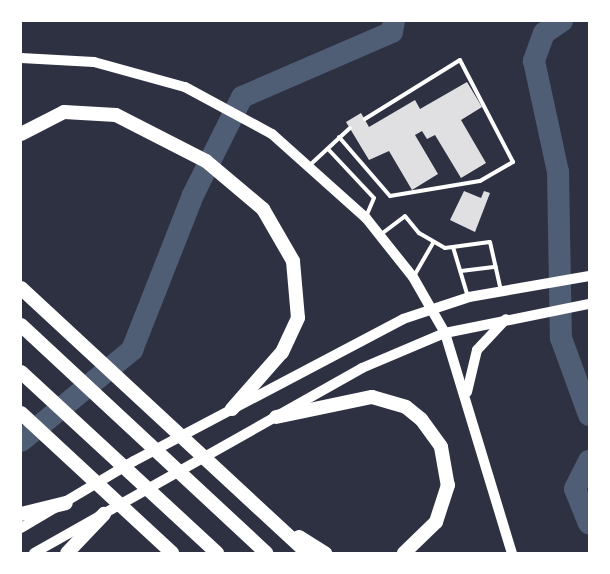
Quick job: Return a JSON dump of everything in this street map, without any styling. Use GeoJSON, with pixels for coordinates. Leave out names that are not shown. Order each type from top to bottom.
{"type":"FeatureCollection","features":[{"type":"Feature","properties":{"kind":"highway"},"geometry":{"type":"LineString","coordinates":[[21,134],[64,112],[99,112],[141,124],[233,182],[263,209],[285,243],[300,298],[282,352],[232,409]]}},
{"type":"Feature","properties":{"kind":"highway"},"geometry":{"type":"LineString","coordinates":[[21,288],[307,553]]}},
{"type":"Feature","properties":{"kind":"highway"},"geometry":{"type":"LineString","coordinates":[[25,329],[266,553]]}},
{"type":"Feature","properties":{"kind":"highway"},"geometry":{"type":"LineString","coordinates":[[21,372],[217,553]]}},
{"type":"Feature","properties":{"kind":"highway"},"geometry":{"type":"LineString","coordinates":[[276,417],[372,397],[406,407],[421,419],[441,447],[448,485],[436,522],[404,553]]}},
{"type":"Feature","properties":{"kind":"highway"},"geometry":{"type":"LineString","coordinates":[[21,413],[170,553]]}},
{"type":"Feature","properties":{"kind":"highway"},"geometry":{"type":"LineString","coordinates":[[239,489],[325,553]]}},
{"type":"Feature","properties":{"kind":"highway"},"geometry":{"type":"LineString","coordinates":[[21,514],[66,503]]}},
{"type":"Feature","properties":{"kind":"highway"},"geometry":{"type":"LineString","coordinates":[[67,553],[104,514]]}},
{"type":"Feature","properties":{"kind":"main road"},"geometry":{"type":"LineString","coordinates":[[21,58],[94,62],[185,87],[272,134],[311,164],[366,218],[413,277],[444,333],[466,392],[512,553]]}},
{"type":"Feature","properties":{"kind":"main road"},"geometry":{"type":"LineString","coordinates":[[21,528],[134,461],[350,344],[432,308],[469,297],[587,276]]}},
{"type":"Feature","properties":{"kind":"main road"},"geometry":{"type":"LineString","coordinates":[[34,553],[362,368],[444,333],[508,317],[589,304]]}},
{"type":"Feature","properties":{"kind":"main road"},"geometry":{"type":"LineString","coordinates":[[466,392],[477,350],[508,317]]}},
{"type":"Feature","properties":{"kind":"lane"},"geometry":{"type":"LineString","coordinates":[[339,137],[390,196],[480,181],[513,162],[460,60],[365,119]]}},
{"type":"Feature","properties":{"kind":"lane"},"geometry":{"type":"LineString","coordinates":[[311,164],[350,128]]}},
{"type":"Feature","properties":{"kind":"lane"},"geometry":{"type":"LineString","coordinates":[[328,149],[375,198],[366,218]]}},
{"type":"Feature","properties":{"kind":"lane"},"geometry":{"type":"LineString","coordinates":[[380,235],[405,216],[434,242],[453,246],[490,242],[502,291]]}},
{"type":"Feature","properties":{"kind":"lane"},"geometry":{"type":"LineString","coordinates":[[413,277],[434,242]]}},
{"type":"Feature","properties":{"kind":"lane"},"geometry":{"type":"LineString","coordinates":[[453,246],[469,297]]}},
{"type":"Feature","properties":{"kind":"lane"},"geometry":{"type":"LineString","coordinates":[[461,271],[496,267]]}},
{"type":"Feature","properties":{"kind":"building"},"geometry":{"type":"Polygon","coordinates":[[[467,82],[482,107],[461,120],[486,163],[461,178],[435,135],[427,139],[422,131],[415,135],[438,174],[412,190],[389,151],[369,160],[346,122],[361,113],[369,127],[415,100],[420,109],[467,82]]]}},
{"type":"Feature","properties":{"kind":"building"},"geometry":{"type":"Polygon","coordinates":[[[464,191],[481,198],[484,191],[490,193],[475,232],[450,220],[464,191]]]}},
{"type":"Feature","properties":{"kind":"waterway"},"geometry":{"type":"LineString","coordinates":[[21,441],[132,350],[193,195],[242,97],[392,32],[394,21]]}},
{"type":"Feature","properties":{"kind":"waterway"},"geometry":{"type":"LineString","coordinates":[[562,21],[544,33],[534,61],[558,172],[561,338],[589,415]]}},
{"type":"Feature","properties":{"kind":"waterway"},"geometry":{"type":"LineString","coordinates":[[589,461],[575,489],[589,523]]}}]}
